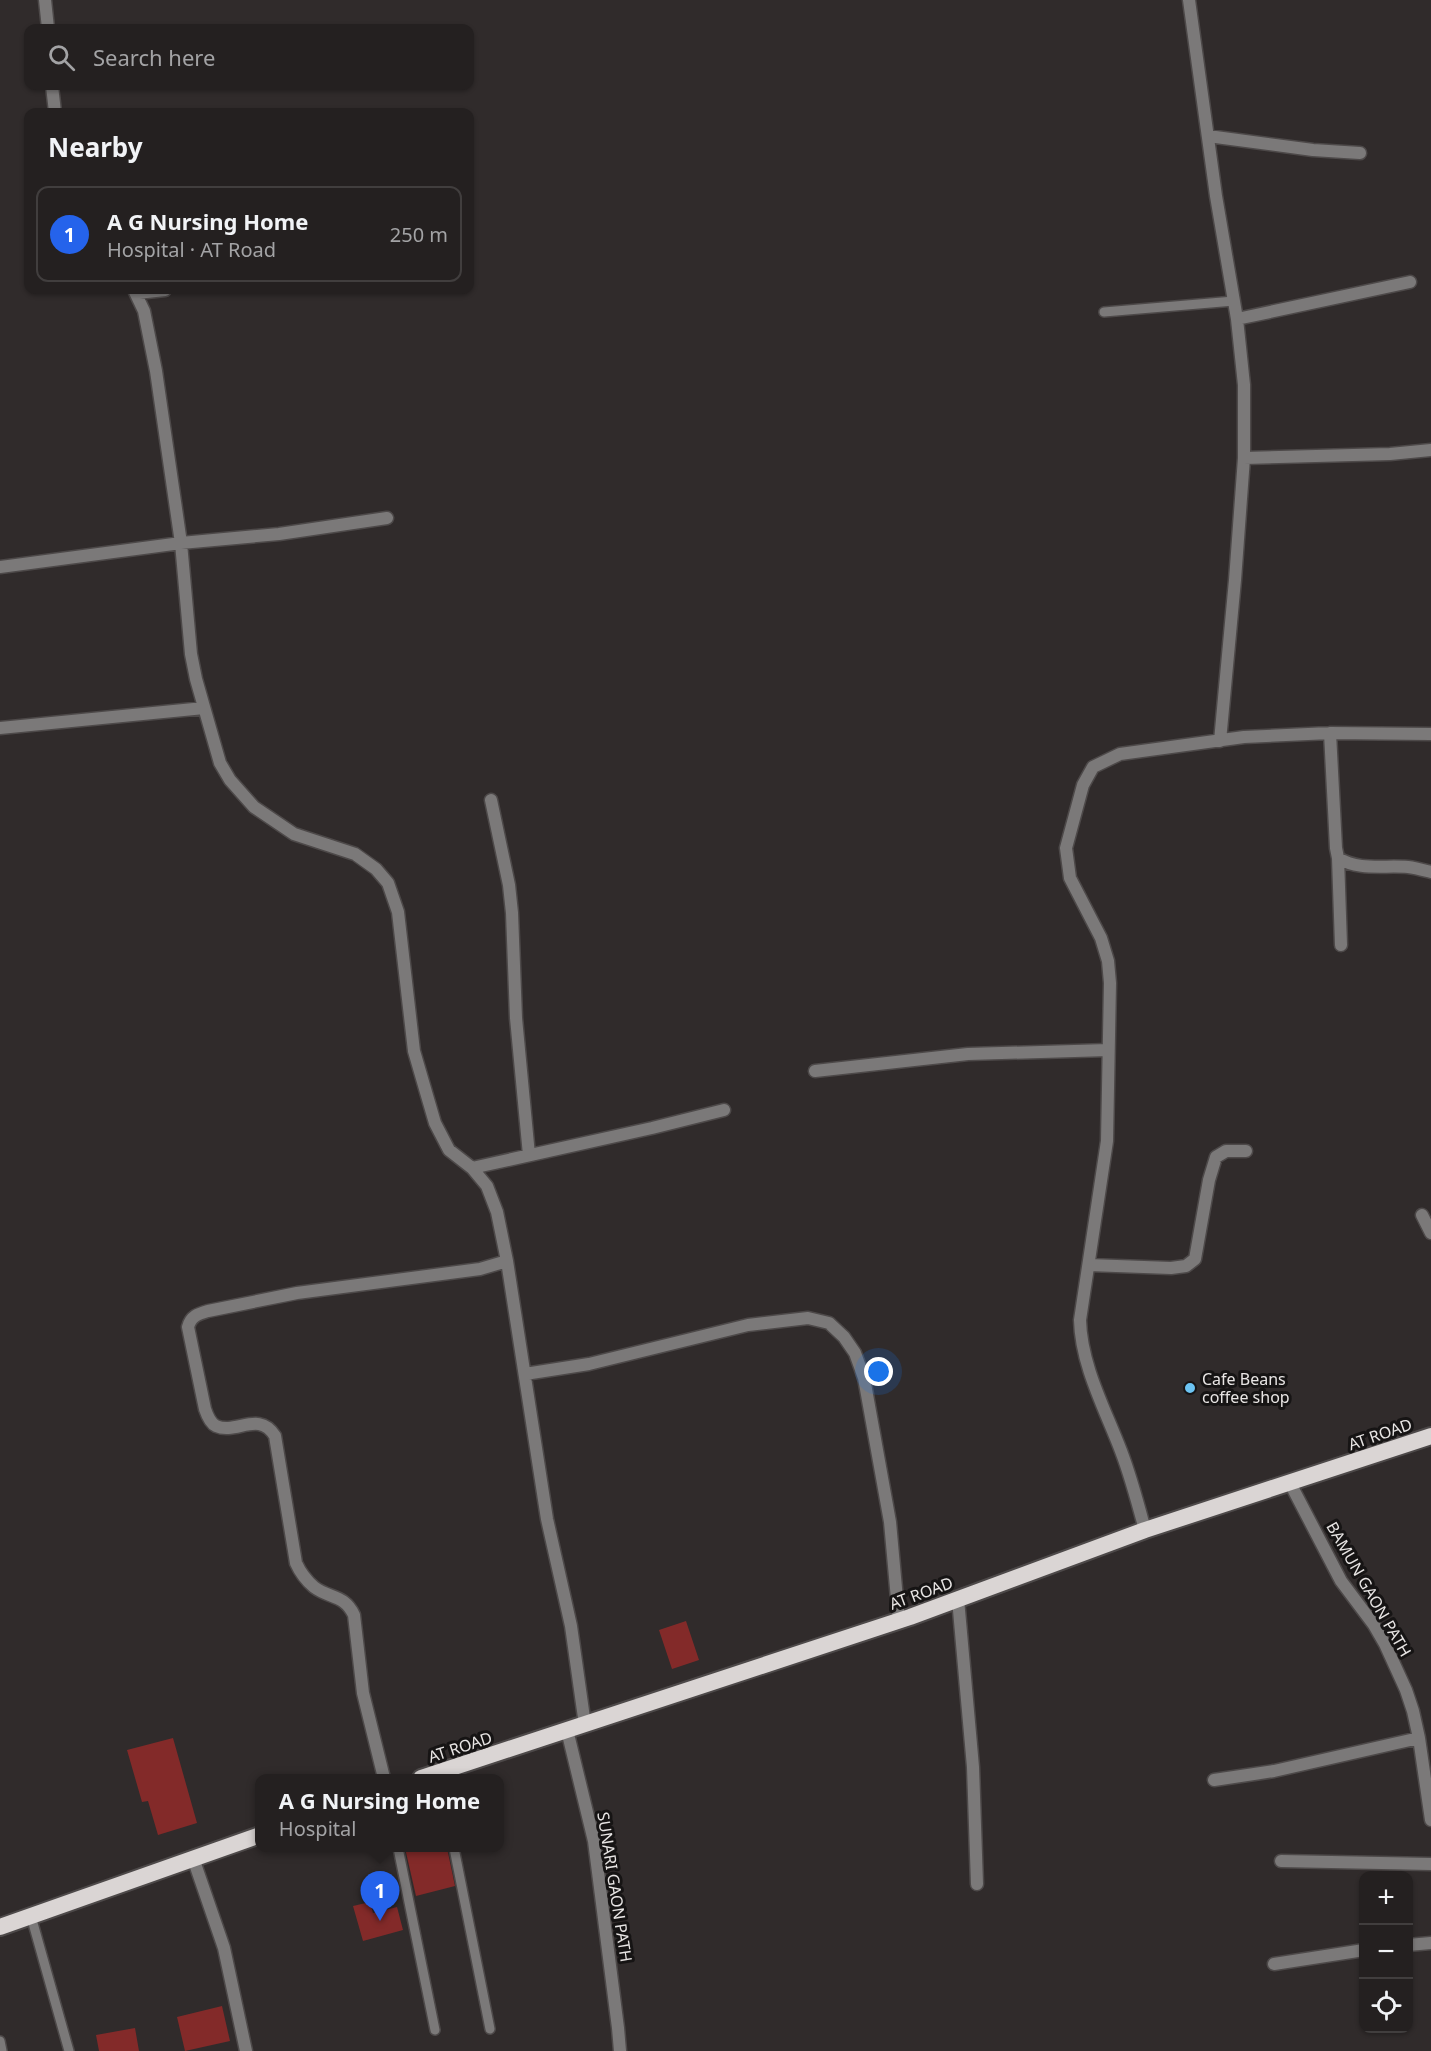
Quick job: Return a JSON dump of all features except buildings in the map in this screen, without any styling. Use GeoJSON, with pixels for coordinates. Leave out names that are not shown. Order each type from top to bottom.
{"type":"FeatureCollection","features":[{"type":"Feature","properties":{"kind":"highway","name":"AT ROAD"},"geometry":{"type":"LineString","coordinates":[[443,1774],[567,1730],[898,1621],[1145,1530],[1431,1436]]}},
{"type":"Feature","properties":{"kind":"highway"},"geometry":{"type":"LineString","coordinates":[[0,1927],[255,1836]]}},
{"type":"Feature","properties":{"kind":"street"},"geometry":{"type":"LineString","coordinates":[[45,0],[48,24]]}},
{"type":"Feature","properties":{"kind":"street"},"geometry":{"type":"LineString","coordinates":[[1189,0],[1216,196],[1237,319],[1244,385],[1244,458],[1220,741]]}},
{"type":"Feature","properties":{"kind":"street"},"geometry":{"type":"LineString","coordinates":[[52,90],[55,108]]}},
{"type":"Feature","properties":{"kind":"street"},"geometry":{"type":"LineString","coordinates":[[1209,136],[1313,150],[1360,153]]}},
{"type":"Feature","properties":{"kind":"street"},"geometry":{"type":"LineString","coordinates":[[1237,319],[1410,282]]}},
{"type":"Feature","properties":{"kind":"street"},"geometry":{"type":"LineString","coordinates":[[137,294],[144,311],[156,371],[181,543],[191,654],[220,763],[230,780],[254,807],[294,834],[355,854],[375,868],[388,883],[398,912],[414,1051],[435,1123],[449,1150],[472,1168],[487,1186],[497,1212],[507,1262],[547,1519],[571,1626],[585,1725]]}},
{"type":"Feature","properties":{"kind":"street"},"geometry":{"type":"LineString","coordinates":[[1244,458],[1390,454],[1431,450]]}},
{"type":"Feature","properties":{"kind":"street"},"geometry":{"type":"LineString","coordinates":[[0,567],[181,543],[279,534],[387,518]]}},
{"type":"Feature","properties":{"kind":"street"},"geometry":{"type":"LineString","coordinates":[[0,728],[204,708]]}},
{"type":"Feature","properties":{"kind":"street"},"geometry":{"type":"LineString","coordinates":[[1330,733],[1341,945]]}},
{"type":"Feature","properties":{"kind":"street"},"geometry":{"type":"LineString","coordinates":[[1145,1530],[1122,1455],[1081,1341],[1080,1320],[1107,1141],[1110,983],[1108,961],[1101,938],[1070,878],[1066,848],[1083,785],[1093,767],[1120,754],[1244,736],[1330,733],[1431,734]]}},
{"type":"Feature","properties":{"kind":"street"},"geometry":{"type":"LineString","coordinates":[[491,800],[511,904],[516,1018],[529,1155]]}},
{"type":"Feature","properties":{"kind":"street"},"geometry":{"type":"LineString","coordinates":[[1338,858],[1347,864],[1359,866],[1411,867],[1431,872]]}},
{"type":"Feature","properties":{"kind":"street"},"geometry":{"type":"LineString","coordinates":[[815,1071],[968,1054],[1108,1050]]}},
{"type":"Feature","properties":{"kind":"street"},"geometry":{"type":"LineString","coordinates":[[472,1168],[724,1110]]}},
{"type":"Feature","properties":{"kind":"street"},"geometry":{"type":"LineString","coordinates":[[1089,1265],[1171,1268],[1186,1266],[1195,1259],[1209,1180],[1216,1157],[1226,1151],[1246,1151]]}},
{"type":"Feature","properties":{"kind":"street"},"geometry":{"type":"LineString","coordinates":[[1422,1215],[1431,1233]]}},
{"type":"Feature","properties":{"kind":"street"},"geometry":{"type":"LineString","coordinates":[[383,1774],[363,1693],[354,1615],[343,1600],[315,1587],[300,1571],[296,1563],[276,1436],[272,1430],[255,1423],[216,1426],[209,1419],[188,1327],[190,1320],[195,1316],[208,1311],[297,1293],[480,1269],[507,1262]]}},
{"type":"Feature","properties":{"kind":"street"},"geometry":{"type":"LineString","coordinates":[[525,1374],[589,1364],[748,1325],[808,1318],[829,1323],[844,1337],[855,1353],[864,1378],[890,1522],[898,1621]]}},
{"type":"Feature","properties":{"kind":"street","name":"BAMUN GAON PATH"},"geometry":{"type":"LineString","coordinates":[[1290,1483],[1341,1581],[1374,1625],[1385,1644],[1406,1690],[1419,1738],[1431,1820]]}},
{"type":"Feature","properties":{"kind":"street"},"geometry":{"type":"LineString","coordinates":[[958,1599],[972,1767],[976,1884]]}},
{"type":"Feature","properties":{"kind":"street","name":"SUNARI GAON PATH"},"geometry":{"type":"LineString","coordinates":[[567,1730],[594,1841],[620,2051]]}},
{"type":"Feature","properties":{"kind":"street"},"geometry":{"type":"LineString","coordinates":[[1214,1780],[1274,1771],[1419,1738]]}},
{"type":"Feature","properties":{"kind":"street"},"geometry":{"type":"LineString","coordinates":[[193,1858],[224,1948],[246,2051]]}},
{"type":"Feature","properties":{"kind":"street"},"geometry":{"type":"LineString","coordinates":[[1281,1861],[1431,1864]]}},
{"type":"Feature","properties":{"kind":"street"},"geometry":{"type":"LineString","coordinates":[[1413,1945],[1431,1943]]}},
{"type":"Feature","properties":{"kind":"street"},"geometry":{"type":"LineString","coordinates":[[1274,1964],[1359,1951]]}},
{"type":"Feature","properties":{"kind":"lane"},"geometry":{"type":"LineString","coordinates":[[1104,312],[1234,301]]}},
{"type":"Feature","properties":{"kind":"lane"},"geometry":{"type":"LineString","coordinates":[[399,1852],[435,2030]]}},
{"type":"Feature","properties":{"kind":"lane"},"geometry":{"type":"LineString","coordinates":[[455,1852],[490,2029]]}},
{"type":"Feature","properties":{"kind":"lane"},"geometry":{"type":"LineString","coordinates":[[32,1916],[69,2051]]}},
{"type":"Feature","properties":{"kind":"lane"},"geometry":{"type":"LineString","coordinates":[[0,2041],[2,2051]]}},
{"type":"Feature","properties":{"kind":"place","name":"Cafe Beans coffee shop"},"geometry":{"type":"Point","coordinates":[1190,1388]}},
{"type":"Feature","properties":{"kind":"place","name":"A G Nursing Home"},"geometry":{"type":"Point","coordinates":[380,1921]}}]}
